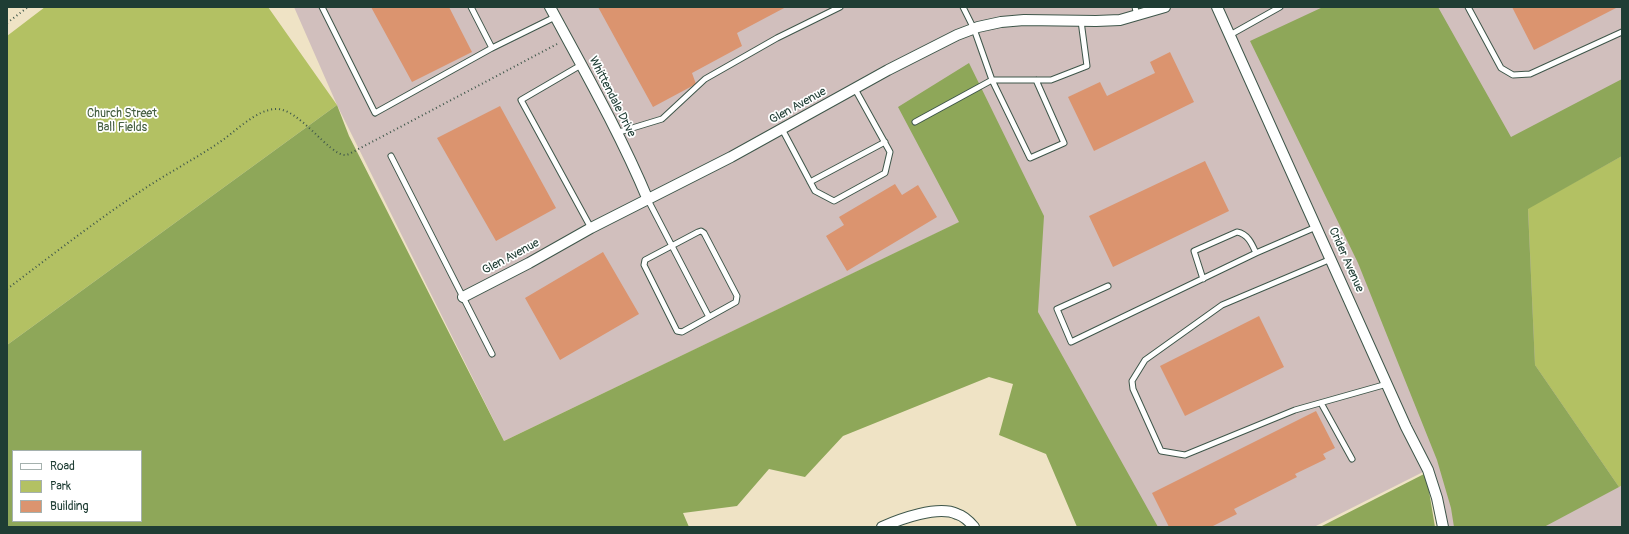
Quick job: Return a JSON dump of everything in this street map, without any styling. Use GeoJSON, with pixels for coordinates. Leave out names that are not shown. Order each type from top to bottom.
{"type":"FeatureCollection","features":[{"type":"Feature","properties":{"kind":"street","name":"Whittendale Drive"},"geometry":{"type":"LineString","coordinates":[[550,7],[637,175],[648,200]]}},
{"type":"Feature","properties":{"kind":"street","name":"Glen Avenue"},"geometry":{"type":"LineString","coordinates":[[463,297],[529,263],[591,228],[731,157],[934,46],[974,29],[1001,22],[1024,20],[1120,20],[1136,11],[1165,7]]}},
{"type":"Feature","properties":{"kind":"street","name":"Crider Avenue"},"geometry":{"type":"LineString","coordinates":[[1217,7],[1388,384],[1406,427],[1428,470],[1437,498],[1443,527]]}},
{"type":"Feature","properties":{"kind":"street"},"geometry":{"type":"LineString","coordinates":[[882,527],[927,512],[943,511],[956,513],[966,518],[974,527]]}},
{"type":"Feature","properties":{"kind":"lane"},"geometry":{"type":"LineString","coordinates":[[322,7],[375,113],[492,48],[555,17]]}},
{"type":"Feature","properties":{"kind":"lane"},"geometry":{"type":"LineString","coordinates":[[471,7],[492,48]]}},
{"type":"Feature","properties":{"kind":"lane"},"geometry":{"type":"LineString","coordinates":[[616,134],[662,119],[705,79],[776,38],[840,7]]}},
{"type":"Feature","properties":{"kind":"lane"},"geometry":{"type":"LineString","coordinates":[[963,7],[974,29],[992,80],[1030,158],[1064,143],[1036,80]]}},
{"type":"Feature","properties":{"kind":"lane"},"geometry":{"type":"LineString","coordinates":[[1230,35],[1280,7]]}},
{"type":"Feature","properties":{"kind":"lane"},"geometry":{"type":"LineString","coordinates":[[1468,7],[1501,68],[1513,75],[1530,74],[1622,32]]}},
{"type":"Feature","properties":{"kind":"lane"},"geometry":{"type":"LineString","coordinates":[[915,122],[992,80],[1051,80],[1087,66],[1081,21]]}},
{"type":"Feature","properties":{"kind":"lane"},"geometry":{"type":"LineString","coordinates":[[581,65],[521,100],[591,228]]}},
{"type":"Feature","properties":{"kind":"lane"},"geometry":{"type":"LineString","coordinates":[[782,129],[815,191],[834,201],[879,177],[885,173],[890,152],[855,89]]}},
{"type":"Feature","properties":{"kind":"lane"},"geometry":{"type":"LineString","coordinates":[[810,182],[885,142]]}},
{"type":"Feature","properties":{"kind":"lane"},"geometry":{"type":"LineString","coordinates":[[390,156],[492,354]]}},
{"type":"Feature","properties":{"kind":"lane"},"geometry":{"type":"LineString","coordinates":[[648,200],[709,318]]}},
{"type":"Feature","properties":{"kind":"lane"},"geometry":{"type":"LineString","coordinates":[[1108,286],[1057,309],[1071,342],[1316,227]]}},
{"type":"Feature","properties":{"kind":"lane"},"geometry":{"type":"LineString","coordinates":[[698,232],[704,233],[737,296],[736,302],[709,318],[682,332],[677,331],[644,265],[645,260],[698,232]]}},
{"type":"Feature","properties":{"kind":"lane"},"geometry":{"type":"LineString","coordinates":[[1203,279],[1194,251],[1237,232],[1243,233],[1248,237],[1256,254]]}},
{"type":"Feature","properties":{"kind":"lane"},"geometry":{"type":"LineString","coordinates":[[1331,259],[1222,306],[1145,360],[1132,381],[1133,389],[1161,451],[1185,455],[1295,410],[1388,384]]}},
{"type":"Feature","properties":{"kind":"lane"},"geometry":{"type":"LineString","coordinates":[[1321,403],[1352,459]]}},
{"type":"Feature","properties":{"kind":"path"},"geometry":{"type":"LineString","coordinates":[[7,23],[28,7]]}},
{"type":"Feature","properties":{"kind":"path"},"geometry":{"type":"LineString","coordinates":[[7,289],[144,189],[215,146],[263,111],[276,108],[284,111],[299,120],[338,152],[345,155],[567,39]]}},
{"type":"Feature","properties":{"kind":"shaded area"},"geometry":{"type":"Polygon","coordinates":[[[294,7],[1622,7],[1622,527],[1441,527],[1427,470],[1314,527],[1147,527],[960,222],[504,441],[337,105],[294,7]]]}},
{"type":"Feature","properties":{"kind":"green space","name":"Church Street Ball Fields"},"geometry":{"type":"Polygon","coordinates":[[[45,7],[268,7],[337,105],[7,345],[7,36],[45,7]]]}},
{"type":"Feature","properties":{"kind":"green space"},"geometry":{"type":"Polygon","coordinates":[[[1323,7],[1438,7],[1511,137],[1622,79],[1622,156],[1528,209],[1535,365],[1619,487],[1544,527],[1454,527],[1451,508],[1437,460],[1358,263],[1250,41],[1323,7]]]}},
{"type":"Feature","properties":{"kind":"green space"},"geometry":{"type":"Polygon","coordinates":[[[969,63],[1044,216],[1038,312],[1158,527],[1077,527],[1046,454],[999,435],[1013,384],[989,377],[843,436],[805,477],[769,469],[737,506],[683,513],[689,527],[7,527],[7,345],[337,105],[349,136],[504,441],[959,222],[898,107],[969,63]]]}},
{"type":"Feature","properties":{"kind":"green space"},"geometry":{"type":"Polygon","coordinates":[[[1622,156],[1622,485],[1619,487],[1535,365],[1528,208],[1622,156]]]}},
{"type":"Feature","properties":{"kind":"green space"},"geometry":{"type":"Polygon","coordinates":[[[1426,473],[1435,527],[1320,527],[1426,473]]]}},
{"type":"Feature","properties":{"kind":"building"},"geometry":{"type":"Polygon","coordinates":[[[371,7],[449,7],[472,52],[412,82],[371,7]]]}},
{"type":"Feature","properties":{"kind":"building"},"geometry":{"type":"Polygon","coordinates":[[[598,7],[786,7],[737,33],[742,46],[692,73],[696,84],[653,107],[598,7]]]}},
{"type":"Feature","properties":{"kind":"building"},"geometry":{"type":"Polygon","coordinates":[[[1512,7],[1618,7],[1534,50],[1512,7]]]}},
{"type":"Feature","properties":{"kind":"building"},"geometry":{"type":"Polygon","coordinates":[[[1170,52],[1194,102],[1094,151],[1068,97],[1100,82],[1107,96],[1155,73],[1150,62],[1170,52]]]}},
{"type":"Feature","properties":{"kind":"building"},"geometry":{"type":"Polygon","coordinates":[[[500,106],[556,208],[496,241],[437,138],[500,106]]]}},
{"type":"Feature","properties":{"kind":"building"},"geometry":{"type":"Polygon","coordinates":[[[1205,161],[1229,211],[1113,267],[1089,216],[1205,161]]]}},
{"type":"Feature","properties":{"kind":"building"},"geometry":{"type":"Polygon","coordinates":[[[895,184],[902,195],[918,185],[937,217],[847,271],[826,236],[844,225],[839,217],[895,184]]]}},
{"type":"Feature","properties":{"kind":"building"},"geometry":{"type":"Polygon","coordinates":[[[603,252],[639,314],[560,360],[525,298],[603,252]]]}},
{"type":"Feature","properties":{"kind":"building"},"geometry":{"type":"Polygon","coordinates":[[[1259,316],[1284,367],[1185,416],[1160,366],[1259,316]]]}},
{"type":"Feature","properties":{"kind":"building"},"geometry":{"type":"Polygon","coordinates":[[[1316,411],[1335,448],[1323,454],[1326,459],[1295,474],[1297,477],[1234,509],[1237,514],[1211,527],[1169,527],[1152,493],[1316,411]]]}}]}
